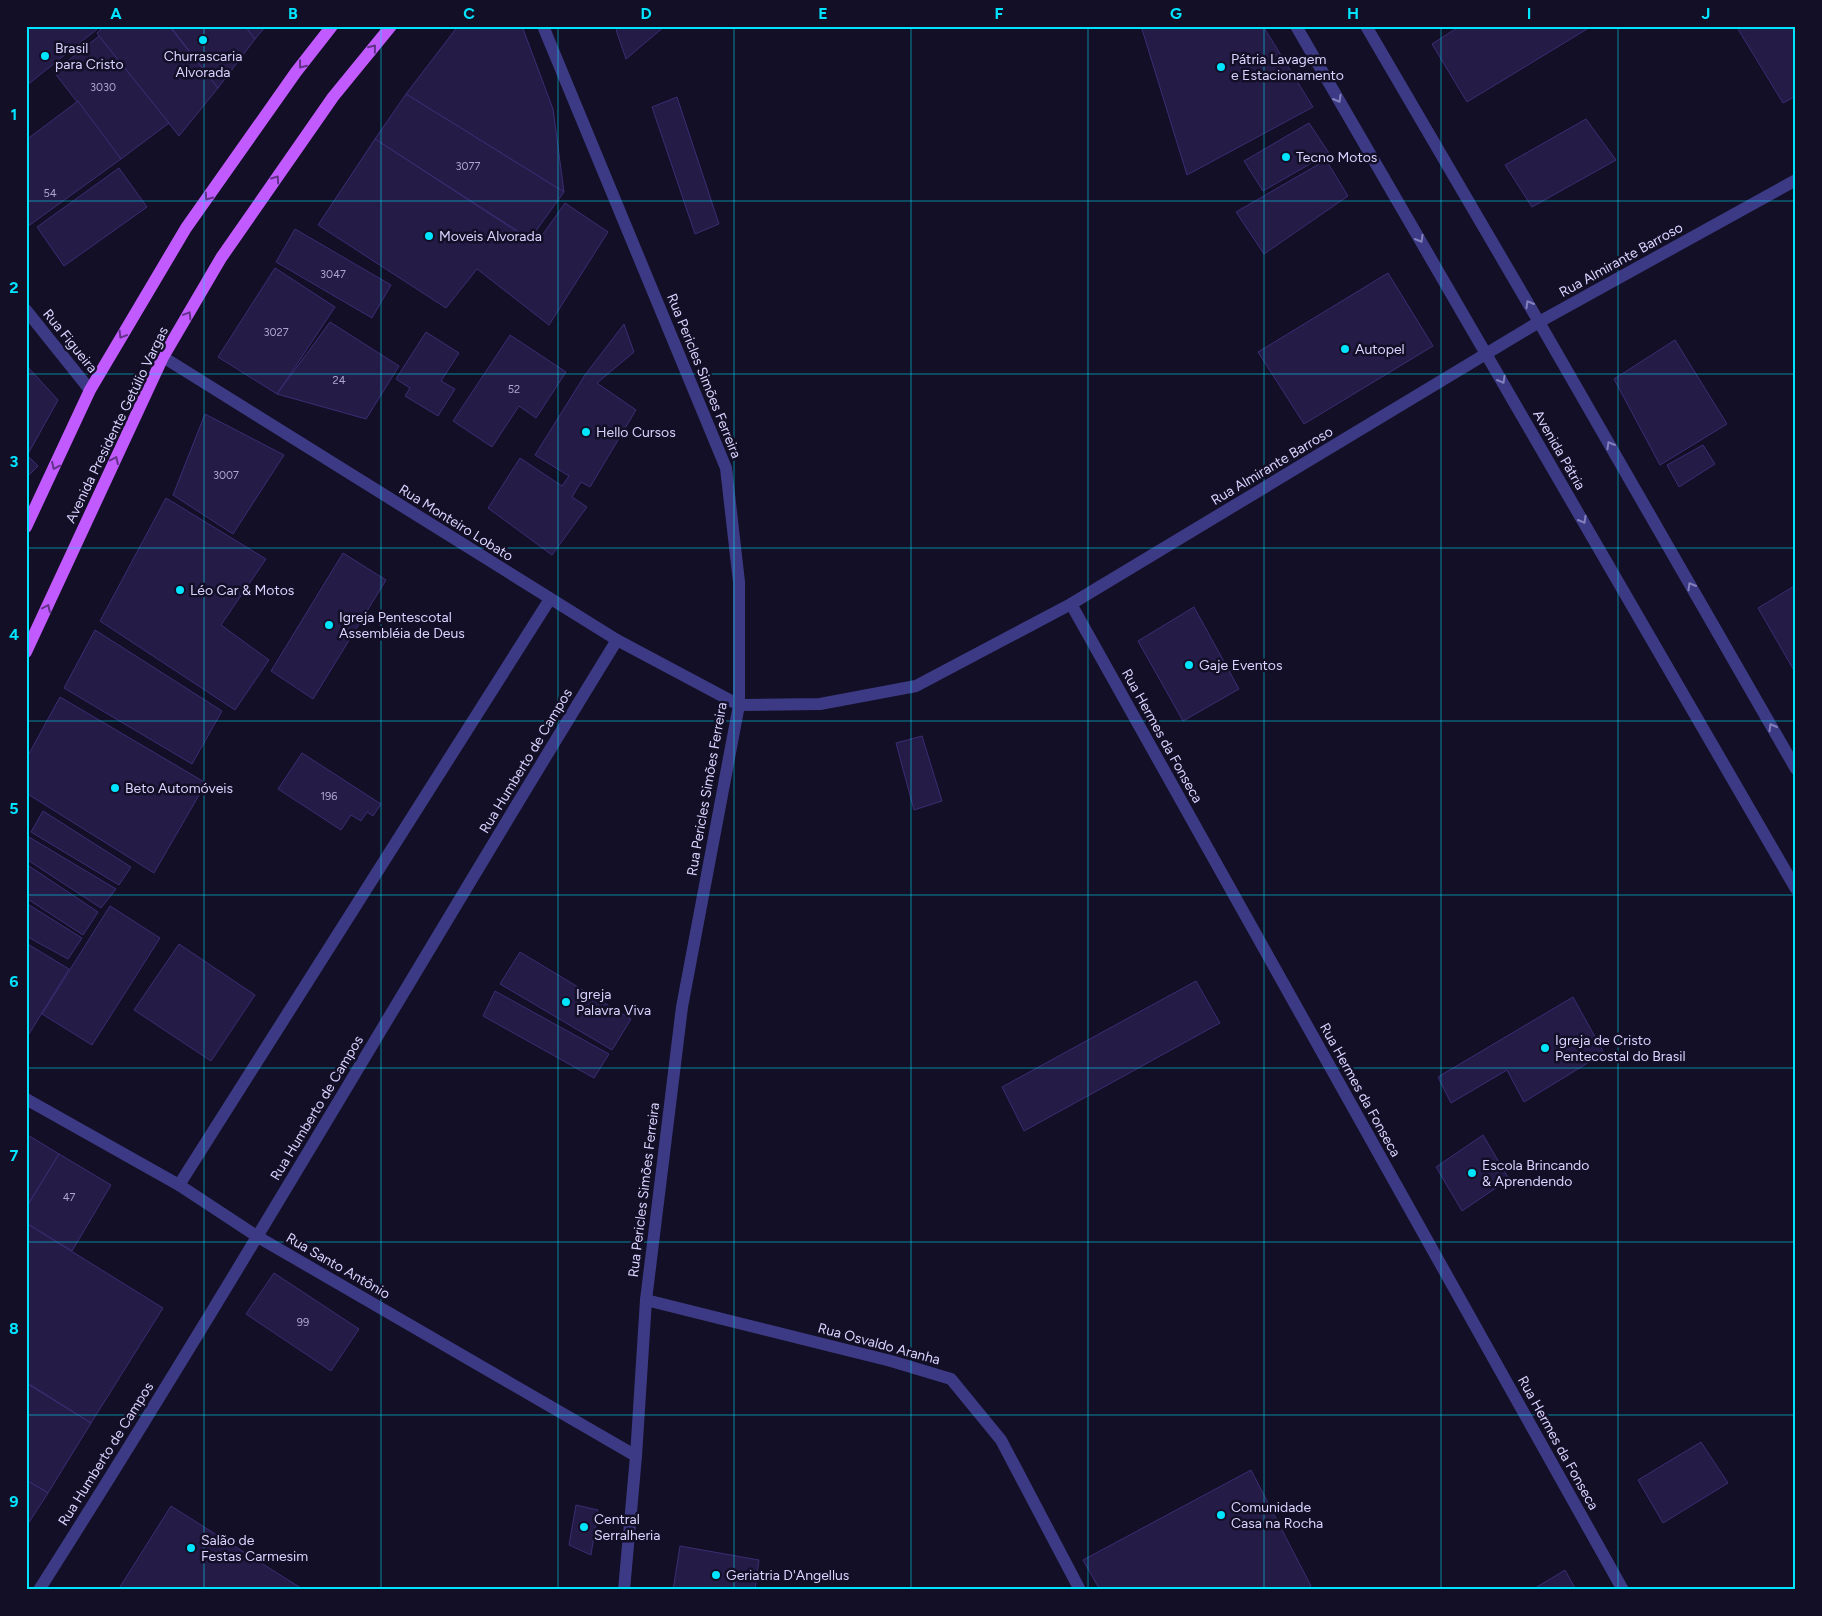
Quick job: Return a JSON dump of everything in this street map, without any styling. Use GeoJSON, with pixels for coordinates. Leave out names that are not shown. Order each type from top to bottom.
{"type":"FeatureCollection","features":[{"type":"Feature","properties":{"kind":"main road"},"geometry":{"type":"LineString","coordinates":[[26,526],[90,390],[186,228],[296,72],[332,26]]}},
{"type":"Feature","properties":{"kind":"main road","name":"Avenida Presidente Getúlio Vargas"},"geometry":{"type":"LineString","coordinates":[[26,652],[163,357],[221,258],[333,97],[391,26]]}},
{"type":"Feature","properties":{"kind":"street","name":"Rua Pericles Simões Ferreira"},"geometry":{"type":"LineString","coordinates":[[543,26],[726,468],[739,582],[739,705],[682,1006],[646,1300],[636,1456],[624,1590]]}},
{"type":"Feature","properties":{"kind":"street","name":"Avenida Pátria"},"geometry":{"type":"LineString","coordinates":[[1296,26],[1796,890]]}},
{"type":"Feature","properties":{"kind":"street"},"geometry":{"type":"LineString","coordinates":[[1366,26],[1540,322],[1796,769]]}},
{"type":"Feature","properties":{"kind":"street","name":"Rua Almirante Barroso"},"geometry":{"type":"LineString","coordinates":[[739,705],[820,704],[916,686],[1071,604],[1540,322],[1796,180]]}},
{"type":"Feature","properties":{"kind":"street","name":"Rua Figueira"},"geometry":{"type":"LineString","coordinates":[[26,310],[90,390]]}},
{"type":"Feature","properties":{"kind":"street","name":"Rua Monteiro Lobato"},"geometry":{"type":"LineString","coordinates":[[163,357],[550,600],[617,640],[739,705]]}},
{"type":"Feature","properties":{"kind":"street"},"geometry":{"type":"LineString","coordinates":[[179,1185],[550,600]]}},
{"type":"Feature","properties":{"kind":"street","name":"Rua Hermes da Fonseca"},"geometry":{"type":"LineString","coordinates":[[1071,604],[1623,1590]]}},
{"type":"Feature","properties":{"kind":"street","name":"Rua Humberto de Campos"},"geometry":{"type":"LineString","coordinates":[[42,1589],[258,1237],[521,796],[617,640]]}},
{"type":"Feature","properties":{"kind":"street","name":"Rua Santo Antônio"},"geometry":{"type":"LineString","coordinates":[[26,1099],[179,1185],[258,1237],[636,1456]]}},
{"type":"Feature","properties":{"kind":"street","name":"Rua Osvaldo Aranha"},"geometry":{"type":"LineString","coordinates":[[646,1300],[891,1361],[951,1379],[1000,1440],[1080,1590]]}},
{"type":"Feature","properties":{"kind":"building","name":"Brasil para Cristo"},"geometry":{"type":"Polygon","coordinates":[[[26,26],[101,26],[26,86],[26,26]]]}},
{"type":"Feature","properties":{"kind":"building"},"geometry":{"type":"Polygon","coordinates":[[[104,26],[169,26],[218,88],[179,136],[99,36],[97,33],[104,26]]]}},
{"type":"Feature","properties":{"kind":"building"},"geometry":{"type":"Polygon","coordinates":[[[170,26],[245,26],[255,39],[218,88],[170,26]]]}},
{"type":"Feature","properties":{"kind":"building"},"geometry":{"type":"Polygon","coordinates":[[[245,26],[266,26],[255,39],[245,26]]]}},
{"type":"Feature","properties":{"kind":"building"},"geometry":{"type":"Polygon","coordinates":[[[458,26],[522,26],[553,109],[564,192],[406,94],[458,26]]]}},
{"type":"Feature","properties":{"kind":"building"},"geometry":{"type":"Polygon","coordinates":[[[620,26],[665,26],[626,59],[616,30],[620,26]]]}},
{"type":"Feature","properties":{"kind":"building","name":"Pátria Lavagem e Estacionamento"},"geometry":{"type":"Polygon","coordinates":[[[1141,26],[1263,26],[1313,107],[1187,175],[1141,26]]]}},
{"type":"Feature","properties":{"kind":"building"},"geometry":{"type":"Polygon","coordinates":[[[1460,26],[1592,26],[1467,102],[1432,44],[1460,26]]]}},
{"type":"Feature","properties":{"kind":"building"},"geometry":{"type":"Polygon","coordinates":[[[1736,26],[1796,26],[1796,96],[1783,103],[1736,26]]]}},
{"type":"Feature","properties":{"kind":"building"},"geometry":{"type":"Polygon","coordinates":[[[99,36],[169,123],[121,159],[54,72],[99,36]]]}},
{"type":"Feature","properties":{"kind":"building"},"geometry":{"type":"Polygon","coordinates":[[[406,94],[564,192],[530,239],[375,139],[406,94]]]}},
{"type":"Feature","properties":{"kind":"building"},"geometry":{"type":"Polygon","coordinates":[[[677,97],[719,224],[695,234],[652,107],[677,97]]]}},
{"type":"Feature","properties":{"kind":"building"},"geometry":{"type":"Polygon","coordinates":[[[78,101],[121,159],[27,227],[26,140],[78,101]]]}},
{"type":"Feature","properties":{"kind":"building"},"geometry":{"type":"Polygon","coordinates":[[[1586,119],[1616,160],[1532,207],[1505,165],[1586,119]]]}},
{"type":"Feature","properties":{"kind":"building","name":"Tecno Motos"},"geometry":{"type":"Polygon","coordinates":[[[1309,123],[1329,153],[1263,191],[1244,161],[1309,123]]]}},
{"type":"Feature","properties":{"kind":"building","name":"Moveis Alvorada"},"geometry":{"type":"Polygon","coordinates":[[[375,139],[536,244],[565,203],[608,232],[549,325],[477,269],[446,308],[318,225],[375,139]]]}},
{"type":"Feature","properties":{"kind":"building"},"geometry":{"type":"Polygon","coordinates":[[[1326,160],[1348,196],[1264,254],[1236,212],[1326,160]]]}},
{"type":"Feature","properties":{"kind":"building"},"geometry":{"type":"Polygon","coordinates":[[[119,168],[147,207],[64,266],[37,227],[119,168]]]}},
{"type":"Feature","properties":{"kind":"building"},"geometry":{"type":"Polygon","coordinates":[[[295,229],[391,285],[372,318],[276,262],[295,229]]]}},
{"type":"Feature","properties":{"kind":"building"},"geometry":{"type":"Polygon","coordinates":[[[275,268],[335,307],[277,394],[218,357],[275,268]]]}},
{"type":"Feature","properties":{"kind":"building","name":"Autopel"},"geometry":{"type":"Polygon","coordinates":[[[1388,273],[1433,346],[1304,424],[1258,352],[1388,273]]]}},
{"type":"Feature","properties":{"kind":"building"},"geometry":{"type":"Polygon","coordinates":[[[330,322],[399,366],[366,419],[277,394],[330,322]]]}},
{"type":"Feature","properties":{"kind":"building","name":"Hello Cursos"},"geometry":{"type":"Polygon","coordinates":[[[624,324],[634,352],[597,383],[636,410],[590,487],[581,482],[572,497],[587,507],[552,555],[488,508],[520,458],[562,486],[569,476],[535,455],[585,375],[624,324]]]}},
{"type":"Feature","properties":{"kind":"building"},"geometry":{"type":"Polygon","coordinates":[[[426,332],[459,353],[441,381],[455,389],[438,416],[405,396],[410,388],[396,379],[426,332]]]}},
{"type":"Feature","properties":{"kind":"building"},"geometry":{"type":"Polygon","coordinates":[[[510,335],[566,372],[536,418],[519,406],[492,447],[453,421],[510,335]]]}},
{"type":"Feature","properties":{"kind":"building"},"geometry":{"type":"Polygon","coordinates":[[[1675,340],[1727,424],[1660,465],[1614,379],[1675,340]]]}},
{"type":"Feature","properties":{"kind":"building"},"geometry":{"type":"Polygon","coordinates":[[[26,365],[58,400],[28,454],[26,452],[26,365]]]}},
{"type":"Feature","properties":{"kind":"building"},"geometry":{"type":"Polygon","coordinates":[[[205,414],[284,455],[233,534],[173,495],[205,414]]]}},
{"type":"Feature","properties":{"kind":"building"},"geometry":{"type":"Polygon","coordinates":[[[1703,445],[1715,464],[1679,487],[1667,465],[1703,445]]]}},
{"type":"Feature","properties":{"kind":"building"},"geometry":{"type":"Polygon","coordinates":[[[26,454],[38,466],[26,478],[26,454]]]}},
{"type":"Feature","properties":{"kind":"building","name":"Léo Car & Motos"},"geometry":{"type":"Polygon","coordinates":[[[166,498],[266,559],[221,625],[269,660],[235,710],[100,621],[166,498]]]}},
{"type":"Feature","properties":{"kind":"building","name":"Igreja Pentescotal Assembléia de Deus"},"geometry":{"type":"Polygon","coordinates":[[[343,553],[386,580],[313,699],[271,671],[343,553]]]}},
{"type":"Feature","properties":{"kind":"building"},"geometry":{"type":"Polygon","coordinates":[[[1796,585],[1796,674],[1758,608],[1796,585]]]}},
{"type":"Feature","properties":{"kind":"building","name":"Gaje Eventos"},"geometry":{"type":"Polygon","coordinates":[[[1194,607],[1239,689],[1183,721],[1138,641],[1194,607]]]}},
{"type":"Feature","properties":{"kind":"building"},"geometry":{"type":"Polygon","coordinates":[[[95,630],[222,711],[192,764],[64,688],[95,630]]]}},
{"type":"Feature","properties":{"kind":"building","name":"Beto Automóveis"},"geometry":{"type":"Polygon","coordinates":[[[60,697],[206,783],[154,873],[26,793],[26,759],[60,697]]]}},
{"type":"Feature","properties":{"kind":"building"},"geometry":{"type":"Polygon","coordinates":[[[922,736],[942,801],[914,810],[896,743],[922,736]]]}},
{"type":"Feature","properties":{"kind":"building"},"geometry":{"type":"Polygon","coordinates":[[[302,753],[381,804],[373,816],[367,812],[361,821],[351,815],[341,830],[278,789],[302,753]]]}},
{"type":"Feature","properties":{"kind":"building"},"geometry":{"type":"Polygon","coordinates":[[[43,811],[131,867],[119,885],[31,832],[43,811]]]}},
{"type":"Feature","properties":{"kind":"building"},"geometry":{"type":"Polygon","coordinates":[[[29,837],[116,889],[101,908],[26,859],[26,844],[29,837]]]}},
{"type":"Feature","properties":{"kind":"building"},"geometry":{"type":"Polygon","coordinates":[[[26,864],[98,912],[83,935],[26,898],[26,864]]]}},
{"type":"Feature","properties":{"kind":"building"},"geometry":{"type":"Polygon","coordinates":[[[26,903],[82,938],[68,959],[26,936],[26,903]]]}},
{"type":"Feature","properties":{"kind":"building"},"geometry":{"type":"Polygon","coordinates":[[[110,906],[160,938],[92,1045],[42,1014],[110,906]]]}},
{"type":"Feature","properties":{"kind":"building"},"geometry":{"type":"Polygon","coordinates":[[[26,943],[69,969],[29,1034],[26,1032],[26,943]]]}},
{"type":"Feature","properties":{"kind":"building"},"geometry":{"type":"Polygon","coordinates":[[[179,944],[255,995],[211,1061],[134,1010],[179,944]]]}},
{"type":"Feature","properties":{"kind":"building","name":"Igreja Palavra Viva"},"geometry":{"type":"Polygon","coordinates":[[[520,952],[631,1019],[612,1050],[500,984],[520,952]]]}},
{"type":"Feature","properties":{"kind":"building"},"geometry":{"type":"Polygon","coordinates":[[[1196,981],[1220,1023],[1024,1131],[1002,1087],[1196,981]]]}},
{"type":"Feature","properties":{"kind":"building"},"geometry":{"type":"Polygon","coordinates":[[[495,991],[609,1054],[594,1078],[483,1016],[495,991]]]}},
{"type":"Feature","properties":{"kind":"building","name":"Igreja de Cristo Pentecostal do Brasil"},"geometry":{"type":"Polygon","coordinates":[[[1573,997],[1604,1053],[1524,1102],[1507,1070],[1451,1103],[1438,1077],[1573,997]]]}},
{"type":"Feature","properties":{"kind":"building"},"geometry":{"type":"Polygon","coordinates":[[[26,1134],[59,1154],[26,1208],[26,1134]]]}},
{"type":"Feature","properties":{"kind":"building","name":"Escola Brincando & Aprendendo"},"geometry":{"type":"Polygon","coordinates":[[[1483,1135],[1509,1179],[1462,1211],[1436,1167],[1483,1135]]]}},
{"type":"Feature","properties":{"kind":"building"},"geometry":{"type":"Polygon","coordinates":[[[59,1154],[111,1185],[72,1251],[26,1223],[26,1208],[59,1154]]]}},
{"type":"Feature","properties":{"kind":"building"},"geometry":{"type":"Polygon","coordinates":[[[26,1223],[163,1308],[91,1423],[26,1382],[26,1223]]]}},
{"type":"Feature","properties":{"kind":"building"},"geometry":{"type":"Polygon","coordinates":[[[274,1273],[359,1329],[331,1371],[246,1314],[274,1273]]]}},
{"type":"Feature","properties":{"kind":"building"},"geometry":{"type":"Polygon","coordinates":[[[26,1383],[91,1423],[48,1493],[26,1480],[26,1383]]]}},
{"type":"Feature","properties":{"kind":"building"},"geometry":{"type":"Polygon","coordinates":[[[1701,1442],[1728,1483],[1663,1523],[1638,1480],[1701,1442]]]}},
{"type":"Feature","properties":{"kind":"building","name":"Comunidade Casa na Rocha"},"geometry":{"type":"Polygon","coordinates":[[[1251,1470],[1311,1586],[1304,1590],[1100,1590],[1083,1560],[1251,1470]]]}},
{"type":"Feature","properties":{"kind":"building"},"geometry":{"type":"Polygon","coordinates":[[[26,1480],[48,1493],[26,1527],[26,1480]]]}},
{"type":"Feature","properties":{"kind":"building","name":"Central Serralheria"},"geometry":{"type":"Polygon","coordinates":[[[576,1505],[598,1510],[591,1555],[569,1545],[576,1505]]]}},
{"type":"Feature","properties":{"kind":"building","name":"Salão de Festas Carmesim"},"geometry":{"type":"Polygon","coordinates":[[[171,1506],[304,1590],[118,1590],[171,1506]]]}},
{"type":"Feature","properties":{"kind":"building","name":"Geriatria D'Angellus"},"geometry":{"type":"Polygon","coordinates":[[[680,1546],[759,1560],[755,1590],[673,1590],[680,1546]]]}},
{"type":"Feature","properties":{"kind":"building"},"geometry":{"type":"Polygon","coordinates":[[[1565,1570],[1576,1590],[1532,1590],[1565,1570]]]}},
{"type":"Feature","properties":{"kind":"place","name":"Churrascaria Alvorada"},"geometry":{"type":"Point","coordinates":[203,40]}},
{"type":"Feature","properties":{"kind":"place","name":"Brasil para Cristo"},"geometry":{"type":"Point","coordinates":[45,56]}},
{"type":"Feature","properties":{"kind":"place","name":"Pátria Lavagem e Estacionamento"},"geometry":{"type":"Point","coordinates":[1221,67]}},
{"type":"Feature","properties":{"kind":"place","name":"Tecno Motos"},"geometry":{"type":"Point","coordinates":[1286,157]}},
{"type":"Feature","properties":{"kind":"place","name":"Moveis Alvorada"},"geometry":{"type":"Point","coordinates":[429,236]}},
{"type":"Feature","properties":{"kind":"place","name":"Autopel"},"geometry":{"type":"Point","coordinates":[1345,349]}},
{"type":"Feature","properties":{"kind":"place","name":"Hello Cursos"},"geometry":{"type":"Point","coordinates":[586,432]}},
{"type":"Feature","properties":{"kind":"place","name":"Léo Car & Motos"},"geometry":{"type":"Point","coordinates":[180,590]}},
{"type":"Feature","properties":{"kind":"place","name":"Igreja Pentescotal Assembléia de Deus"},"geometry":{"type":"Point","coordinates":[329,625]}},
{"type":"Feature","properties":{"kind":"place","name":"Gaje Eventos"},"geometry":{"type":"Point","coordinates":[1189,665]}},
{"type":"Feature","properties":{"kind":"place","name":"Beto Automóveis"},"geometry":{"type":"Point","coordinates":[115,788]}},
{"type":"Feature","properties":{"kind":"place","name":"Igreja Palavra Viva"},"geometry":{"type":"Point","coordinates":[566,1002]}},
{"type":"Feature","properties":{"kind":"place","name":"Igreja de Cristo Pentecostal do Brasil"},"geometry":{"type":"Point","coordinates":[1545,1048]}},
{"type":"Feature","properties":{"kind":"place","name":"Escola Brincando & Aprendendo"},"geometry":{"type":"Point","coordinates":[1472,1173]}},
{"type":"Feature","properties":{"kind":"place","name":"Comunidade Casa na Rocha"},"geometry":{"type":"Point","coordinates":[1221,1515]}},
{"type":"Feature","properties":{"kind":"place","name":"Central Serralheria"},"geometry":{"type":"Point","coordinates":[584,1527]}},
{"type":"Feature","properties":{"kind":"place","name":"Salão de Festas Carmesim"},"geometry":{"type":"Point","coordinates":[191,1548]}},
{"type":"Feature","properties":{"kind":"place","name":"Geriatria D'Angellus"},"geometry":{"type":"Point","coordinates":[716,1575]}}]}
